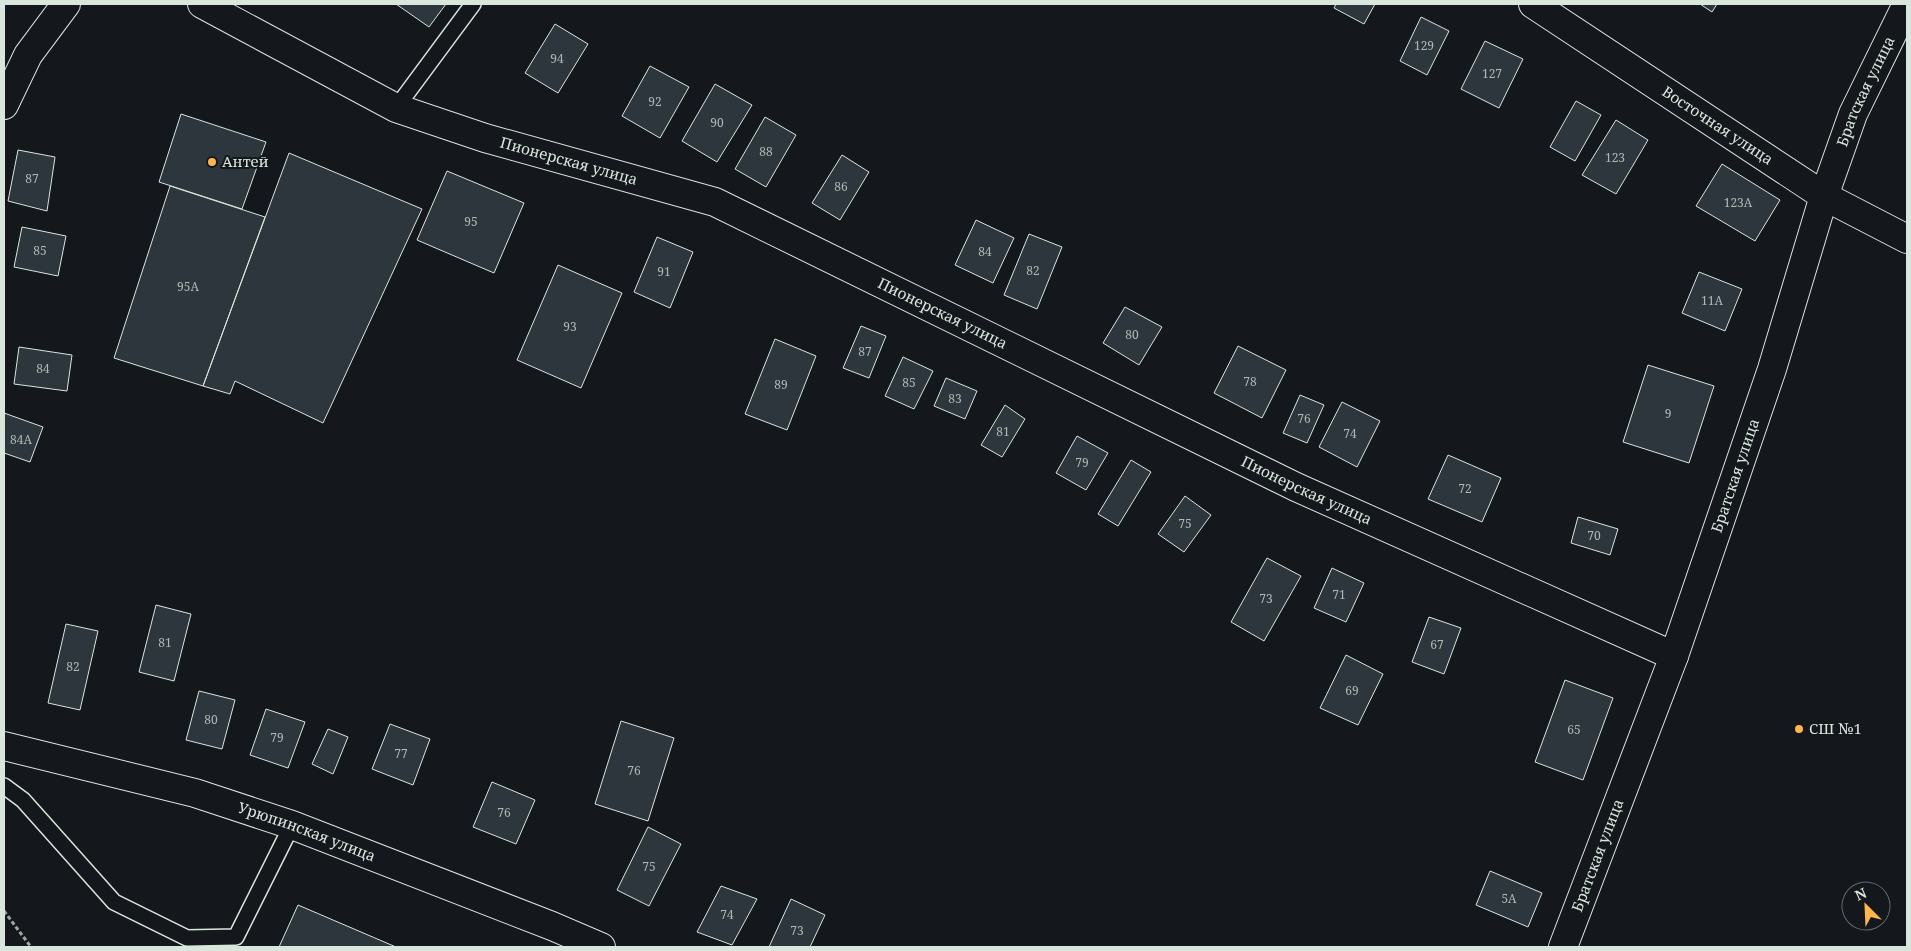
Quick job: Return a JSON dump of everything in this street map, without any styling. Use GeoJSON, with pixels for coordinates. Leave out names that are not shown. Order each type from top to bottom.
{"type":"FeatureCollection","features":[{"type":"Feature","properties":{"kind":"street"},"geometry":{"type":"LineString","coordinates":[[4,105],[28,55],[66,4]]}},
{"type":"Feature","properties":{"kind":"street","name":"Пионерская улица"},"geometry":{"type":"LineString","coordinates":[[202,4],[396,108],[485,138],[714,202],[1296,487],[1674,656]]}},
{"type":"Feature","properties":{"kind":"street","name":"Восточная улица"},"geometry":{"type":"LineString","coordinates":[[1533,4],[1824,196],[1907,239]]}},
{"type":"Feature","properties":{"kind":"street","name":"Братская улица"},"geometry":{"type":"LineString","coordinates":[[1563,947],[1674,656],[1772,369],[1824,196],[1853,114],[1907,4]]}},
{"type":"Feature","properties":{"kind":"street","name":"Урюпинская улица"},"geometry":{"type":"LineString","coordinates":[[4,746],[195,793],[292,825],[548,936],[601,947]]}},
{"type":"Feature","properties":{"kind":"lane"},"geometry":{"type":"LineString","coordinates":[[396,108],[472,4]]}},
{"type":"Feature","properties":{"kind":"lane"},"geometry":{"type":"LineString","coordinates":[[4,786],[23,800],[114,902],[187,938],[236,937],[292,825]]}},
{"type":"Feature","properties":{"kind":"path"},"geometry":{"type":"LineString","coordinates":[[4,911],[31,947]]}},
{"type":"Feature","properties":{"kind":"building"},"geometry":{"type":"Polygon","coordinates":[[[396,4],[446,4],[429,27],[396,4]]]}},
{"type":"Feature","properties":{"kind":"building"},"geometry":{"type":"Polygon","coordinates":[[[1336,4],[1375,4],[1364,24],[1334,8],[1336,4]]]}},
{"type":"Feature","properties":{"kind":"building"},"geometry":{"type":"Polygon","coordinates":[[[1700,4],[1717,4],[1712,12],[1700,4]]]}},
{"type":"Feature","properties":{"kind":"building"},"geometry":{"type":"Polygon","coordinates":[[[1421,17],[1449,31],[1427,75],[1400,61],[1421,17]]]}},
{"type":"Feature","properties":{"kind":"building"},"geometry":{"type":"Polygon","coordinates":[[[555,24],[588,44],[558,93],[525,73],[555,24]]]}},
{"type":"Feature","properties":{"kind":"building"},"geometry":{"type":"Polygon","coordinates":[[[1485,41],[1523,59],[1499,108],[1461,89],[1485,41]]]}},
{"type":"Feature","properties":{"kind":"building"},"geometry":{"type":"Polygon","coordinates":[[[650,66],[689,87],[660,138],[622,116],[650,66]]]}},
{"type":"Feature","properties":{"kind":"building"},"geometry":{"type":"Polygon","coordinates":[[[715,84],[752,105],[717,162],[682,141],[715,84]]]}},
{"type":"Feature","properties":{"kind":"building"},"geometry":{"type":"Polygon","coordinates":[[[1576,101],[1601,115],[1575,161],[1550,147],[1576,101]]]}},
{"type":"Feature","properties":{"kind":"building","name":"Антей"},"geometry":{"type":"Polygon","coordinates":[[[181,114],[266,142],[242,209],[159,182],[181,114]]]}},
{"type":"Feature","properties":{"kind":"building"},"geometry":{"type":"Polygon","coordinates":[[[765,117],[796,135],[766,187],[735,169],[765,117]]]}},
{"type":"Feature","properties":{"kind":"building"},"geometry":{"type":"Polygon","coordinates":[[[1616,120],[1648,140],[1616,194],[1582,175],[1616,120]]]}},
{"type":"Feature","properties":{"kind":"building"},"geometry":{"type":"Polygon","coordinates":[[[18,150],[55,157],[47,211],[8,201],[18,150]]]}},
{"type":"Feature","properties":{"kind":"building"},"geometry":{"type":"Polygon","coordinates":[[[289,153],[422,209],[323,423],[235,381],[230,394],[203,386],[289,153]]]}},
{"type":"Feature","properties":{"kind":"building"},"geometry":{"type":"Polygon","coordinates":[[[842,155],[869,172],[840,220],[812,203],[842,155]]]}},
{"type":"Feature","properties":{"kind":"building"},"geometry":{"type":"Polygon","coordinates":[[[1722,164],[1780,200],[1755,241],[1696,206],[1722,164]]]}},
{"type":"Feature","properties":{"kind":"building"},"geometry":{"type":"Polygon","coordinates":[[[447,171],[524,203],[494,273],[417,240],[447,171]]]}},
{"type":"Feature","properties":{"kind":"building"},"geometry":{"type":"Polygon","coordinates":[[[170,186],[265,217],[203,386],[114,358],[170,186]]]}},
{"type":"Feature","properties":{"kind":"building"},"geometry":{"type":"Polygon","coordinates":[[[976,220],[1014,238],[993,283],[955,265],[976,220]]]}},
{"type":"Feature","properties":{"kind":"building"},"geometry":{"type":"Polygon","coordinates":[[[22,227],[66,236],[58,276],[14,267],[22,227]]]}},
{"type":"Feature","properties":{"kind":"building"},"geometry":{"type":"Polygon","coordinates":[[[1029,234],[1062,247],[1037,309],[1004,295],[1029,234]]]}},
{"type":"Feature","properties":{"kind":"building"},"geometry":{"type":"Polygon","coordinates":[[[657,237],[693,252],[670,308],[634,292],[657,237]]]}},
{"type":"Feature","properties":{"kind":"building"},"geometry":{"type":"Polygon","coordinates":[[[558,265],[622,293],[581,388],[517,360],[558,265]]]}},
{"type":"Feature","properties":{"kind":"building"},"geometry":{"type":"Polygon","coordinates":[[[1699,272],[1742,289],[1725,331],[1682,313],[1699,272]]]}},
{"type":"Feature","properties":{"kind":"building"},"geometry":{"type":"Polygon","coordinates":[[[1125,307],[1162,327],[1139,365],[1103,343],[1125,307]]]}},
{"type":"Feature","properties":{"kind":"building"},"geometry":{"type":"Polygon","coordinates":[[[861,326],[886,336],[869,378],[843,368],[861,326]]]}},
{"type":"Feature","properties":{"kind":"building"},"geometry":{"type":"Polygon","coordinates":[[[775,339],[816,356],[787,430],[745,414],[775,339]]]}},
{"type":"Feature","properties":{"kind":"building"},"geometry":{"type":"Polygon","coordinates":[[[1238,346],[1286,370],[1262,418],[1214,393],[1238,346]]]}},
{"type":"Feature","properties":{"kind":"building"},"geometry":{"type":"Polygon","coordinates":[[[19,347],[72,355],[67,391],[14,384],[19,347]]]}},
{"type":"Feature","properties":{"kind":"building"},"geometry":{"type":"Polygon","coordinates":[[[903,357],[933,371],[914,409],[885,396],[903,357]]]}},
{"type":"Feature","properties":{"kind":"building"},"geometry":{"type":"Polygon","coordinates":[[[1648,365],[1714,386],[1689,463],[1623,442],[1648,365]]]}},
{"type":"Feature","properties":{"kind":"building"},"geometry":{"type":"Polygon","coordinates":[[[946,378],[977,391],[965,419],[934,406],[946,378]]]}},
{"type":"Feature","properties":{"kind":"building"},"geometry":{"type":"Polygon","coordinates":[[[1300,395],[1324,405],[1307,443],[1283,433],[1300,395]]]}},
{"type":"Feature","properties":{"kind":"building"},"geometry":{"type":"Polygon","coordinates":[[[1342,402],[1380,421],[1357,467],[1319,447],[1342,402]]]}},
{"type":"Feature","properties":{"kind":"building"},"geometry":{"type":"Polygon","coordinates":[[[1005,405],[1025,419],[1002,457],[981,445],[1005,405]]]}},
{"type":"Feature","properties":{"kind":"building"},"geometry":{"type":"Polygon","coordinates":[[[4,413],[43,427],[30,462],[4,453],[4,413]]]}},
{"type":"Feature","properties":{"kind":"building"},"geometry":{"type":"Polygon","coordinates":[[[1077,436],[1108,453],[1086,490],[1056,473],[1077,436]]]}},
{"type":"Feature","properties":{"kind":"building"},"geometry":{"type":"Polygon","coordinates":[[[1448,455],[1501,478],[1482,522],[1428,499],[1448,455]]]}},
{"type":"Feature","properties":{"kind":"building"},"geometry":{"type":"Polygon","coordinates":[[[1131,460],[1151,472],[1118,526],[1098,514],[1131,460]]]}},
{"type":"Feature","properties":{"kind":"building"},"geometry":{"type":"Polygon","coordinates":[[[1185,496],[1211,515],[1184,552],[1158,534],[1185,496]]]}},
{"type":"Feature","properties":{"kind":"building"},"geometry":{"type":"Polygon","coordinates":[[[1578,517],[1618,529],[1610,555],[1571,543],[1578,517]]]}},
{"type":"Feature","properties":{"kind":"building"},"geometry":{"type":"Polygon","coordinates":[[[1267,558],[1301,576],[1264,641],[1231,622],[1267,558]]]}},
{"type":"Feature","properties":{"kind":"building"},"geometry":{"type":"Polygon","coordinates":[[[1332,568],[1364,583],[1346,622],[1314,608],[1332,568]]]}},
{"type":"Feature","properties":{"kind":"building"},"geometry":{"type":"Polygon","coordinates":[[[156,605],[191,614],[174,681],[139,672],[156,605]]]}},
{"type":"Feature","properties":{"kind":"building"},"geometry":{"type":"Polygon","coordinates":[[[1429,617],[1461,628],[1444,674],[1412,662],[1429,617]]]}},
{"type":"Feature","properties":{"kind":"building"},"geometry":{"type":"Polygon","coordinates":[[[66,624],[98,631],[80,710],[48,703],[66,624]]]}},
{"type":"Feature","properties":{"kind":"building"},"geometry":{"type":"Polygon","coordinates":[[[1346,655],[1383,674],[1358,725],[1320,708],[1346,655]]]}},
{"type":"Feature","properties":{"kind":"building"},"geometry":{"type":"Polygon","coordinates":[[[1565,680],[1613,698],[1583,780],[1535,762],[1565,680]]]}},
{"type":"Feature","properties":{"kind":"building"},"geometry":{"type":"Polygon","coordinates":[[[199,691],[235,700],[222,749],[186,740],[199,691]]]}},
{"type":"Feature","properties":{"kind":"building"},"geometry":{"type":"Polygon","coordinates":[[[266,709],[305,722],[288,768],[250,755],[266,709]]]}},
{"type":"Feature","properties":{"kind":"building"},"geometry":{"type":"Polygon","coordinates":[[[621,721],[674,738],[648,821],[595,804],[621,721]]]}},
{"type":"Feature","properties":{"kind":"building"},"geometry":{"type":"Polygon","coordinates":[[[390,724],[430,739],[413,785],[372,769],[390,724]]]}},
{"type":"Feature","properties":{"kind":"building"},"geometry":{"type":"Polygon","coordinates":[[[328,729],[348,737],[333,774],[312,764],[328,729]]]}},
{"type":"Feature","properties":{"kind":"building"},"geometry":{"type":"Polygon","coordinates":[[[492,782],[535,800],[516,844],[473,827],[492,782]]]}},
{"type":"Feature","properties":{"kind":"building"},"geometry":{"type":"Polygon","coordinates":[[[648,827],[681,844],[649,906],[617,890],[648,827]]]}},
{"type":"Feature","properties":{"kind":"building"},"geometry":{"type":"Polygon","coordinates":[[[1490,871],[1542,893],[1528,927],[1476,905],[1490,871]]]}},
{"type":"Feature","properties":{"kind":"building"},"geometry":{"type":"Polygon","coordinates":[[[721,886],[757,899],[732,945],[697,932],[721,886]]]}},
{"type":"Feature","properties":{"kind":"building"},"geometry":{"type":"Polygon","coordinates":[[[791,899],[825,915],[810,947],[769,947],[791,899]]]}},
{"type":"Feature","properties":{"kind":"building"},"geometry":{"type":"Polygon","coordinates":[[[298,905],[396,947],[279,947],[298,905]]]}},
{"type":"Feature","properties":{"kind":"place","name":"Антей"},"geometry":{"type":"Point","coordinates":[212,162]}},
{"type":"Feature","properties":{"kind":"place","name":"СШ №1"},"geometry":{"type":"Point","coordinates":[1799,729]}}]}
